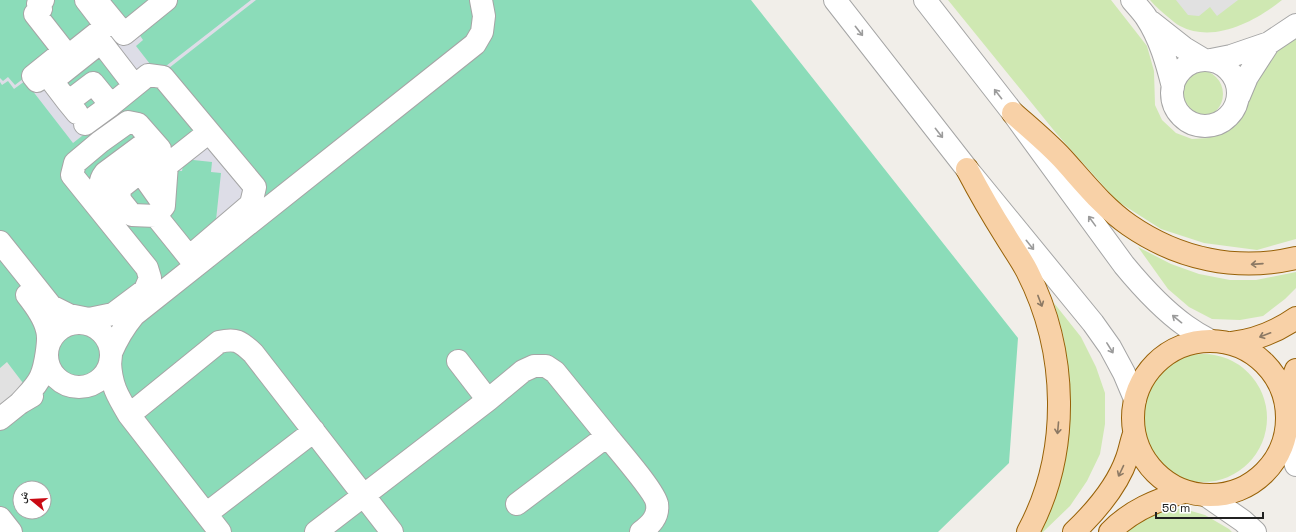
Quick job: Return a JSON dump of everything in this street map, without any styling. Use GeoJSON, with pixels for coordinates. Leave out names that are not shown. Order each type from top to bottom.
{"type":"FeatureCollection","features":[{"type":"Feature","properties":{"kind":"main road"},"geometry":{"type":"LineString","coordinates":[[1013,113],[1042,138],[1104,203],[1128,224],[1155,241],[1184,254],[1215,262],[1247,264],[1279,262],[1296,258]]}},
{"type":"Feature","properties":{"kind":"main road"},"geometry":{"type":"LineString","coordinates":[[967,169],[988,208],[1027,270],[1040,300],[1048,325],[1057,363],[1059,396],[1058,429],[1053,462],[1045,493],[1028,532]]}},
{"type":"Feature","properties":{"kind":"main road"},"geometry":{"type":"LineString","coordinates":[[1232,343],[1251,352],[1268,366],[1280,383],[1286,404],[1287,425],[1283,446],[1273,465],[1258,480],[1242,490],[1225,495],[1207,496],[1184,492],[1160,479],[1143,459],[1134,434],[1132,416],[1135,399],[1140,384],[1149,370],[1161,358],[1183,345],[1209,340],[1232,343],[1249,341],[1265,336],[1296,318]]}},
{"type":"Feature","properties":{"kind":"main road"},"geometry":{"type":"LineString","coordinates":[[1286,404],[1290,386],[1296,370]]}},
{"type":"Feature","properties":{"kind":"main road"},"geometry":{"type":"LineString","coordinates":[[1074,532],[1101,504],[1115,482],[1127,459],[1134,434]]}},
{"type":"Feature","properties":{"kind":"main road"},"geometry":{"type":"LineString","coordinates":[[1110,532],[1129,516],[1146,505],[1184,492]]}},
{"type":"Feature","properties":{"kind":"street"},"geometry":{"type":"LineString","coordinates":[[42,0],[38,4],[41,9],[35,14],[64,51],[33,76],[37,81],[106,26],[86,0]]}},
{"type":"Feature","properties":{"kind":"street"},"geometry":{"type":"LineString","coordinates":[[97,0],[124,34],[166,0]]}},
{"type":"Feature","properties":{"kind":"street"},"geometry":{"type":"LineString","coordinates":[[20,403],[36,394],[53,389],[89,385],[98,380],[106,372],[117,339],[134,315],[475,44],[482,32],[484,16],[480,0]]}},
{"type":"Feature","properties":{"kind":"street"},"geometry":{"type":"LineString","coordinates":[[835,0],[967,169],[1093,323],[1110,347],[1124,373],[1135,399]]}},
{"type":"Feature","properties":{"kind":"street"},"geometry":{"type":"LineString","coordinates":[[925,0],[1013,113],[1142,287],[1163,308],[1179,321],[1209,340]]}},
{"type":"Feature","properties":{"kind":"street"},"geometry":{"type":"LineString","coordinates":[[1132,0],[1146,17],[1184,48],[1208,60],[1222,64],[1231,72],[1237,83],[1239,96]]}},
{"type":"Feature","properties":{"kind":"street"},"geometry":{"type":"LineString","coordinates":[[1146,17],[1162,51],[1173,87],[1173,99],[1177,110],[1185,119],[1195,125],[1207,127],[1219,124],[1229,117],[1236,107],[1247,77],[1269,43]]}},
{"type":"Feature","properties":{"kind":"street"},"geometry":{"type":"LineString","coordinates":[[1173,87],[1176,78],[1188,65],[1196,62],[1231,56],[1269,43],[1296,25]]}},
{"type":"Feature","properties":{"kind":"street"},"geometry":{"type":"LineString","coordinates":[[100,142],[52,81],[101,42],[134,85]]}},
{"type":"Feature","properties":{"kind":"street"},"geometry":{"type":"LineString","coordinates":[[76,62],[111,105]]}},
{"type":"Feature","properties":{"kind":"street"},"geometry":{"type":"LineString","coordinates":[[68,102],[117,63]]}},
{"type":"Feature","properties":{"kind":"street"},"geometry":{"type":"LineString","coordinates":[[85,124],[148,75],[163,77],[209,132],[255,187],[251,204],[189,257],[160,211],[146,181],[209,132]]}},
{"type":"Feature","properties":{"kind":"street"},"geometry":{"type":"LineString","coordinates":[[0,242],[51,306],[69,315],[89,319],[113,314],[145,290],[150,278],[147,268],[72,175],[75,163],[100,142],[128,122],[138,124],[160,149],[158,158],[119,189],[120,200],[132,216],[160,211]]}},
{"type":"Feature","properties":{"kind":"street"},"geometry":{"type":"LineString","coordinates":[[140,147],[105,173],[100,182],[101,189],[103,194],[173,284]]}},
{"type":"Feature","properties":{"kind":"street"},"geometry":{"type":"LineString","coordinates":[[0,260],[28,296],[40,314],[48,330],[48,363],[52,372],[59,380],[68,385],[98,391],[113,400],[129,415]]}},
{"type":"Feature","properties":{"kind":"street"},"geometry":{"type":"LineString","coordinates":[[28,296],[57,318],[96,328],[103,335],[108,343],[111,377],[117,394],[129,415],[220,532]]}},
{"type":"Feature","properties":{"kind":"street"},"geometry":{"type":"LineString","coordinates":[[0,419],[20,403],[31,391],[41,376],[49,344],[60,329],[68,325],[103,325],[114,323],[134,315]]}},
{"type":"Feature","properties":{"kind":"street"},"geometry":{"type":"LineString","coordinates":[[129,415],[219,342],[230,340],[241,343],[253,352],[392,532]]}},
{"type":"Feature","properties":{"kind":"street"},"geometry":{"type":"LineString","coordinates":[[458,361],[488,400]]}},
{"type":"Feature","properties":{"kind":"street"},"geometry":{"type":"LineString","coordinates":[[316,532],[488,400],[523,371],[534,366],[546,366],[555,372],[651,491],[657,503],[656,513],[652,523],[641,532]]}},
{"type":"Feature","properties":{"kind":"street"},"geometry":{"type":"LineString","coordinates":[[1287,425],[1288,442],[1296,465]]}},
{"type":"Feature","properties":{"kind":"street"},"geometry":{"type":"LineString","coordinates":[[206,514],[314,431]]}},
{"type":"Feature","properties":{"kind":"street"},"geometry":{"type":"LineString","coordinates":[[517,504],[607,436]]}},
{"type":"Feature","properties":{"kind":"street"},"geometry":{"type":"LineString","coordinates":[[1207,496],[1243,521],[1255,532]]}},
{"type":"Feature","properties":{"kind":"street"},"geometry":{"type":"LineString","coordinates":[[0,518],[11,532]]}},
{"type":"Feature","properties":{"kind":"green space"},"geometry":{"type":"Polygon","coordinates":[[[0,0],[751,0],[1018,338],[1009,463],[938,532],[0,532],[0,0]]]}},
{"type":"Feature","properties":{"kind":"green space"},"geometry":{"type":"Polygon","coordinates":[[[948,0],[1111,0],[1147,46],[1154,71],[1155,105],[1162,120],[1176,133],[1192,139],[1208,138],[1222,133],[1233,123],[1240,111],[1249,78],[1296,30],[1296,239],[1257,250],[1204,243],[1161,229],[1117,201],[1056,133],[948,0]]]}},
{"type":"Feature","properties":{"kind":"green space"},"geometry":{"type":"Polygon","coordinates":[[[1150,0],[1282,0],[1260,15],[1234,28],[1207,32],[1193,31],[1178,25],[1150,0]]]}},
{"type":"Feature","properties":{"kind":"green space"},"geometry":{"type":"Polygon","coordinates":[[[1194,70],[1204,70],[1216,77],[1223,89],[1223,99],[1216,111],[1204,118],[1194,118],[1186,114],[1179,107],[1175,99],[1175,89],[1179,81],[1186,74],[1194,70]]]}},
{"type":"Feature","properties":{"kind":"green space"},"geometry":{"type":"Polygon","coordinates":[[[1138,247],[1171,264],[1199,274],[1230,280],[1256,280],[1296,272],[1296,288],[1285,299],[1263,316],[1240,320],[1212,319],[1189,307],[1168,289],[1138,247]]]}},
{"type":"Feature","properties":{"kind":"green space"},"geometry":{"type":"Polygon","coordinates":[[[1054,303],[1081,337],[1096,367],[1105,393],[1105,424],[1100,454],[1087,481],[1070,506],[1043,532],[1039,532],[1070,405],[1068,366],[1063,334],[1054,303]]]}},
{"type":"Feature","properties":{"kind":"green space"},"geometry":{"type":"Polygon","coordinates":[[[1203,354],[1227,359],[1248,373],[1262,394],[1267,418],[1262,442],[1248,463],[1227,477],[1203,482],[1179,477],[1158,463],[1144,442],[1139,418],[1144,394],[1158,373],[1179,359],[1203,354]]]}},
{"type":"Feature","properties":{"kind":"green space"},"geometry":{"type":"Polygon","coordinates":[[[1164,508],[1184,509],[1205,515],[1232,532],[1120,532],[1164,508]]]}},
{"type":"Feature","properties":{"kind":"shaded area"},"geometry":{"type":"Polygon","coordinates":[[[157,0],[177,0],[137,31],[143,40],[136,46],[157,73],[251,0],[256,0],[73,143],[25,81],[14,89],[8,81],[2,85],[0,82],[0,78],[3,81],[8,77],[15,85],[59,51],[64,51],[125,26],[157,0]],[[100,50],[62,81],[88,114],[126,83],[100,50]]]}},
{"type":"Feature","properties":{"kind":"shaded area"},"geometry":{"type":"Polygon","coordinates":[[[1176,0],[1238,0],[1217,16],[1210,7],[1199,16],[1188,15],[1176,0]]]}},
{"type":"Feature","properties":{"kind":"shaded area"},"geometry":{"type":"Polygon","coordinates":[[[211,123],[260,186],[216,220],[221,173],[211,172],[212,162],[184,159],[182,171],[170,170],[139,180],[211,123]]]}},
{"type":"Feature","properties":{"kind":"shaded area"},"geometry":{"type":"Polygon","coordinates":[[[7,362],[26,387],[0,408],[0,368],[7,362]]]}}]}
